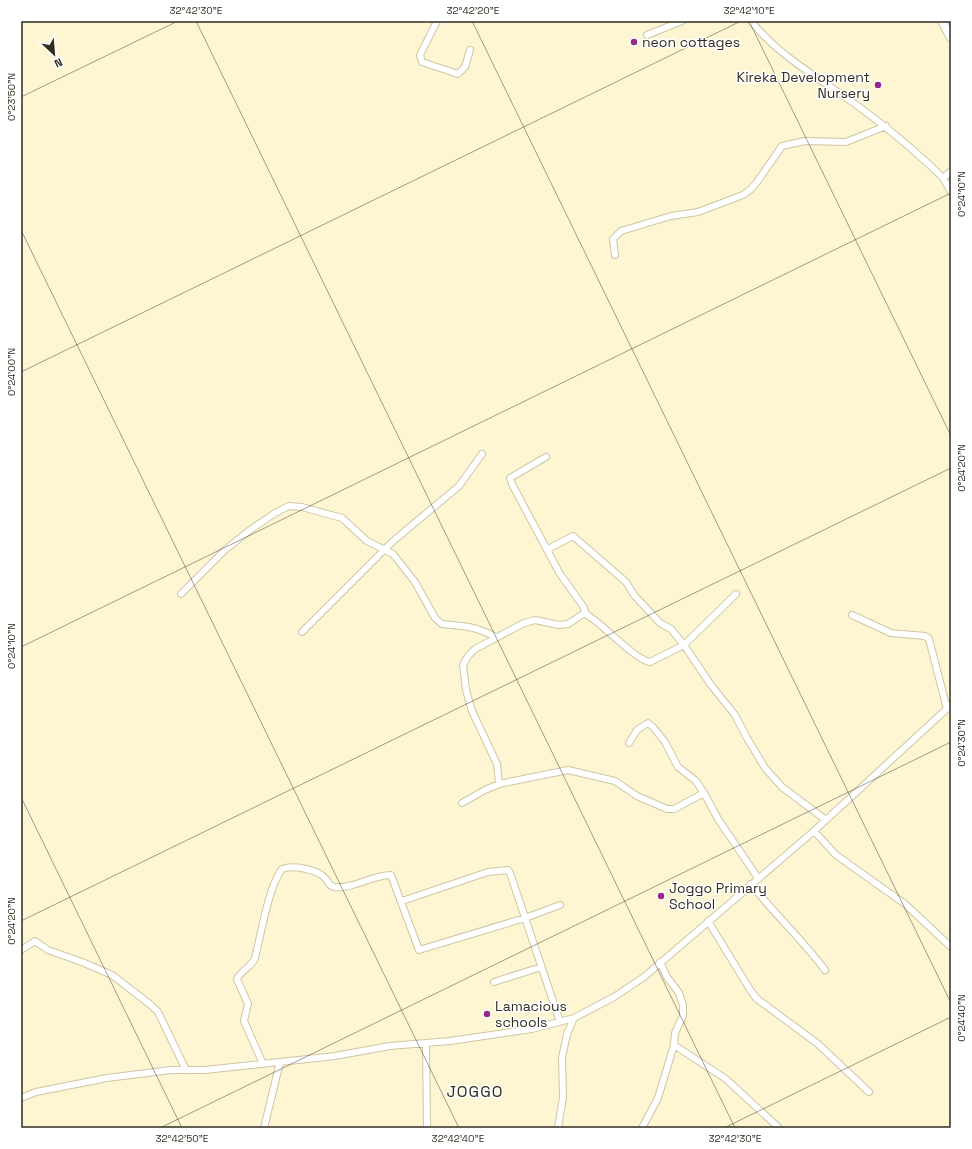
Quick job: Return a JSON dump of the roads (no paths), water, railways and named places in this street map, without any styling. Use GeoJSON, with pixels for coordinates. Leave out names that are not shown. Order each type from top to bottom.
{"type":"FeatureCollection","features":[{"type":"Feature","properties":{"kind":"street"},"geometry":{"type":"LineString","coordinates":[[436,21],[420,55],[422,62],[455,74],[460,73],[465,68],[470,50]]}},
{"type":"Feature","properties":{"kind":"street"},"geometry":{"type":"LineString","coordinates":[[647,35],[682,21]]}},
{"type":"Feature","properties":{"kind":"street"},"geometry":{"type":"LineString","coordinates":[[752,21],[773,44],[868,115],[886,126],[943,178],[951,192]]}},
{"type":"Feature","properties":{"kind":"street"},"geometry":{"type":"LineString","coordinates":[[942,21],[951,38]]}},
{"type":"Feature","properties":{"kind":"street"},"geometry":{"type":"LineString","coordinates":[[615,255],[613,239],[620,231],[671,216],[698,212],[743,194],[751,189],[782,146],[805,141],[846,142],[886,126]]}},
{"type":"Feature","properties":{"kind":"street"},"geometry":{"type":"LineString","coordinates":[[943,178],[951,171]]}},
{"type":"Feature","properties":{"kind":"street"},"geometry":{"type":"LineString","coordinates":[[302,632],[386,549],[459,486],[482,454]]}},
{"type":"Feature","properties":{"kind":"street"},"geometry":{"type":"LineString","coordinates":[[546,457],[510,478],[516,492],[548,549],[560,574],[583,606],[586,614],[614,635],[638,657],[650,662],[684,645],[736,594]]}},
{"type":"Feature","properties":{"kind":"street"},"geometry":{"type":"LineString","coordinates":[[181,594],[231,545],[275,513],[289,506],[302,507],[342,518],[367,541],[386,549],[393,554],[415,582],[435,618],[442,624],[477,628],[496,637]]}},
{"type":"Feature","properties":{"kind":"street"},"geometry":{"type":"LineString","coordinates":[[548,549],[573,536],[626,582],[634,595],[660,623],[671,629],[684,645],[711,685],[735,715],[765,768],[782,787],[826,820]]}},
{"type":"Feature","properties":{"kind":"street"},"geometry":{"type":"LineString","coordinates":[[500,784],[494,756],[472,711],[466,690],[463,665],[468,656],[475,649],[524,622],[536,620],[559,626],[568,624],[583,614],[586,614]]}},
{"type":"Feature","properties":{"kind":"street"},"geometry":{"type":"LineString","coordinates":[[21,1098],[36,1092],[72,1084],[171,1070],[205,1070],[264,1064],[335,1056],[390,1046],[426,1044],[493,1035],[574,1018],[614,997],[644,977],[708,920],[814,831],[949,707],[929,639],[925,636],[891,633],[852,615]]}},
{"type":"Feature","properties":{"kind":"street"},"geometry":{"type":"LineString","coordinates":[[629,743],[637,730],[644,724],[648,723],[653,726],[665,742],[678,767],[696,781],[718,819],[758,878]]}},
{"type":"Feature","properties":{"kind":"street"},"geometry":{"type":"LineString","coordinates":[[462,803],[485,790],[500,784],[568,770],[615,781],[637,796],[667,809],[674,809],[704,793]]}},
{"type":"Feature","properties":{"kind":"street"},"geometry":{"type":"LineString","coordinates":[[814,831],[836,855],[905,904],[951,947]]}},
{"type":"Feature","properties":{"kind":"street"},"geometry":{"type":"LineString","coordinates":[[264,1064],[244,1021],[248,1004],[237,979],[240,974],[254,962],[273,888],[282,869],[298,866],[322,875],[329,886],[335,887],[347,886],[392,875],[419,950],[525,918],[560,905]]}},
{"type":"Feature","properties":{"kind":"street"},"geometry":{"type":"LineString","coordinates":[[402,901],[488,872],[508,870],[560,1022]]}},
{"type":"Feature","properties":{"kind":"street"},"geometry":{"type":"LineString","coordinates":[[751,884],[764,901],[825,970]]}},
{"type":"Feature","properties":{"kind":"street"},"geometry":{"type":"LineString","coordinates":[[708,920],[756,998],[818,1044],[869,1092]]}},
{"type":"Feature","properties":{"kind":"street"},"geometry":{"type":"LineString","coordinates":[[21,950],[35,941],[48,950],[82,962],[123,982],[158,1012],[186,1070]]}},
{"type":"Feature","properties":{"kind":"street"},"geometry":{"type":"LineString","coordinates":[[642,1128],[658,1098],[674,1044],[674,1034],[683,1016],[683,1005],[679,993],[667,977],[660,962]]}},
{"type":"Feature","properties":{"kind":"street"},"geometry":{"type":"LineString","coordinates":[[494,982],[541,967]]}},
{"type":"Feature","properties":{"kind":"street"},"geometry":{"type":"LineString","coordinates":[[558,1128],[563,1098],[562,1058],[567,1034],[574,1018]]}},
{"type":"Feature","properties":{"kind":"street"},"geometry":{"type":"LineString","coordinates":[[426,1044],[427,1128]]}},
{"type":"Feature","properties":{"kind":"street"},"geometry":{"type":"LineString","coordinates":[[674,1044],[726,1079],[779,1128]]}},
{"type":"Feature","properties":{"kind":"street"},"geometry":{"type":"LineString","coordinates":[[264,1128],[280,1062]]}},
{"type":"Feature","properties":{"kind":"place","name":"neon cottages"},"geometry":{"type":"Point","coordinates":[634,42]}},
{"type":"Feature","properties":{"kind":"place","name":"Kireka Development Nursery"},"geometry":{"type":"Point","coordinates":[878,85]}},
{"type":"Feature","properties":{"kind":"place","name":"Joggo Primary School"},"geometry":{"type":"Point","coordinates":[661,896]}},
{"type":"Feature","properties":{"kind":"place","name":"Lamacious schools"},"geometry":{"type":"Point","coordinates":[487,1014]}},
{"type":"Feature","properties":{"kind":"district","name":"JOGGO"},"geometry":{"type":"Point","coordinates":[475,1091]}}]}
